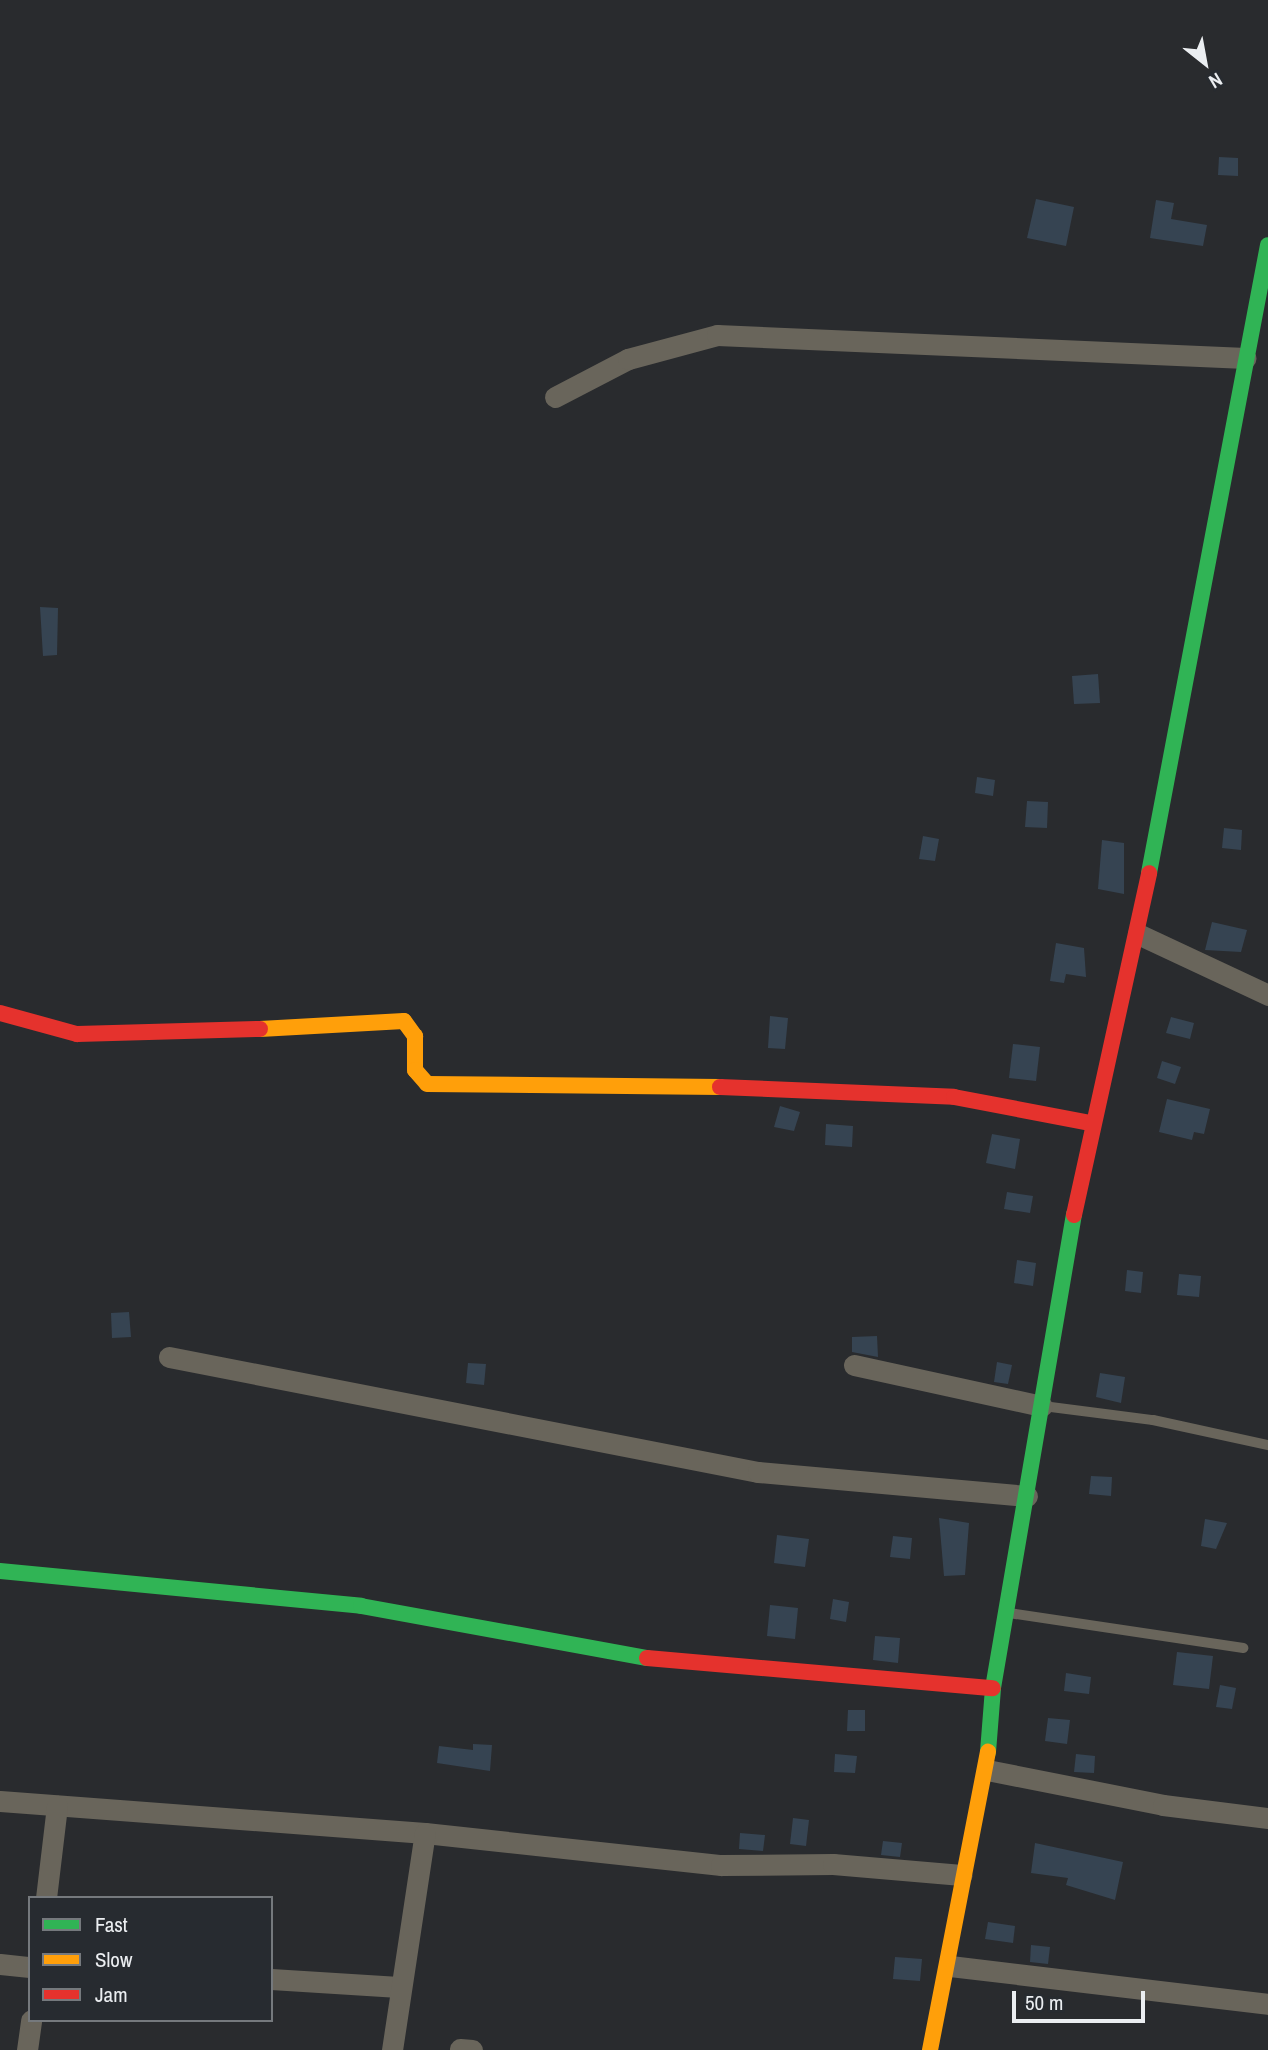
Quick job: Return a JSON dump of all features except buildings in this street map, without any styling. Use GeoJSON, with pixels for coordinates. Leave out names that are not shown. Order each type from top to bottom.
{"type":"FeatureCollection","features":[{"type":"Feature","properties":{"kind":"street"},"geometry":{"type":"LineString","coordinates":[[930,2050],[950,1966],[962,1875],[987,1770],[993,1688],[1009,1612],[1090,1123],[1138,934],[1268,245]]}},
{"type":"Feature","properties":{"kind":"street"},"geometry":{"type":"LineString","coordinates":[[555,397],[628,359],[717,335],[1245,358]]}},
{"type":"Feature","properties":{"kind":"street"},"geometry":{"type":"LineString","coordinates":[[1138,934],[1268,995]]}},
{"type":"Feature","properties":{"kind":"street"},"geometry":{"type":"LineString","coordinates":[[0,1013],[77,1034],[144,1036],[404,1021],[415,1036],[415,1070],[427,1084],[831,1088],[954,1097],[1090,1123]]}},
{"type":"Feature","properties":{"kind":"street"},"geometry":{"type":"LineString","coordinates":[[169,1357],[758,1472],[1027,1496]]}},
{"type":"Feature","properties":{"kind":"street"},"geometry":{"type":"LineString","coordinates":[[854,1365],[1042,1405]]}},
{"type":"Feature","properties":{"kind":"street"},"geometry":{"type":"LineString","coordinates":[[0,1571],[374,1608],[659,1660],[993,1688]]}},
{"type":"Feature","properties":{"kind":"street"},"geometry":{"type":"LineString","coordinates":[[987,1770],[1163,1805],[1268,1818]]}},
{"type":"Feature","properties":{"kind":"street"},"geometry":{"type":"LineString","coordinates":[[0,1801],[425,1833],[720,1865],[782,1869],[834,1864],[962,1875]]}},
{"type":"Feature","properties":{"kind":"street"},"geometry":{"type":"LineString","coordinates":[[46,1896],[57,1806]]}},
{"type":"Feature","properties":{"kind":"street"},"geometry":{"type":"LineString","coordinates":[[392,2050],[399,1987],[425,1833]]}},
{"type":"Feature","properties":{"kind":"street"},"geometry":{"type":"LineString","coordinates":[[0,1964],[28,1967]]}},
{"type":"Feature","properties":{"kind":"street"},"geometry":{"type":"LineString","coordinates":[[950,1966],[1268,2004]]}},
{"type":"Feature","properties":{"kind":"street"},"geometry":{"type":"LineString","coordinates":[[273,1979],[399,1987]]}},
{"type":"Feature","properties":{"kind":"street"},"geometry":{"type":"LineString","coordinates":[[27,2050],[31,2022]]}},
{"type":"Feature","properties":{"kind":"lane"},"geometry":{"type":"LineString","coordinates":[[1042,1405],[1153,1420],[1268,1445]]}},
{"type":"Feature","properties":{"kind":"lane"},"geometry":{"type":"LineString","coordinates":[[1009,1612],[1243,1648]]}},
{"type":"Feature","properties":{"kind":"traffic: fast"},"geometry":{"type":"LineString","coordinates":[[1149,873],[1268,245]]}},
{"type":"Feature","properties":{"kind":"traffic: fast"},"geometry":{"type":"LineString","coordinates":[[988,1752],[993,1688],[1074,1215]]}},
{"type":"Feature","properties":{"kind":"traffic: fast"},"geometry":{"type":"LineString","coordinates":[[0,1571],[361,1606],[647,1658]]}},
{"type":"Feature","properties":{"kind":"traffic: slow"},"geometry":{"type":"LineString","coordinates":[[260,1029],[404,1021],[415,1036],[415,1070],[427,1084],[720,1087]]}},
{"type":"Feature","properties":{"kind":"traffic: slow"},"geometry":{"type":"LineString","coordinates":[[930,2050],[988,1752]]}},
{"type":"Feature","properties":{"kind":"traffic: jam"},"geometry":{"type":"LineString","coordinates":[[1074,1215],[1149,873]]}},
{"type":"Feature","properties":{"kind":"traffic: jam"},"geometry":{"type":"LineString","coordinates":[[0,1013],[77,1034],[260,1029]]}},
{"type":"Feature","properties":{"kind":"traffic: jam"},"geometry":{"type":"LineString","coordinates":[[720,1087],[954,1097],[1090,1123]]}},
{"type":"Feature","properties":{"kind":"traffic: jam"},"geometry":{"type":"LineString","coordinates":[[647,1658],[993,1688]]}}]}
